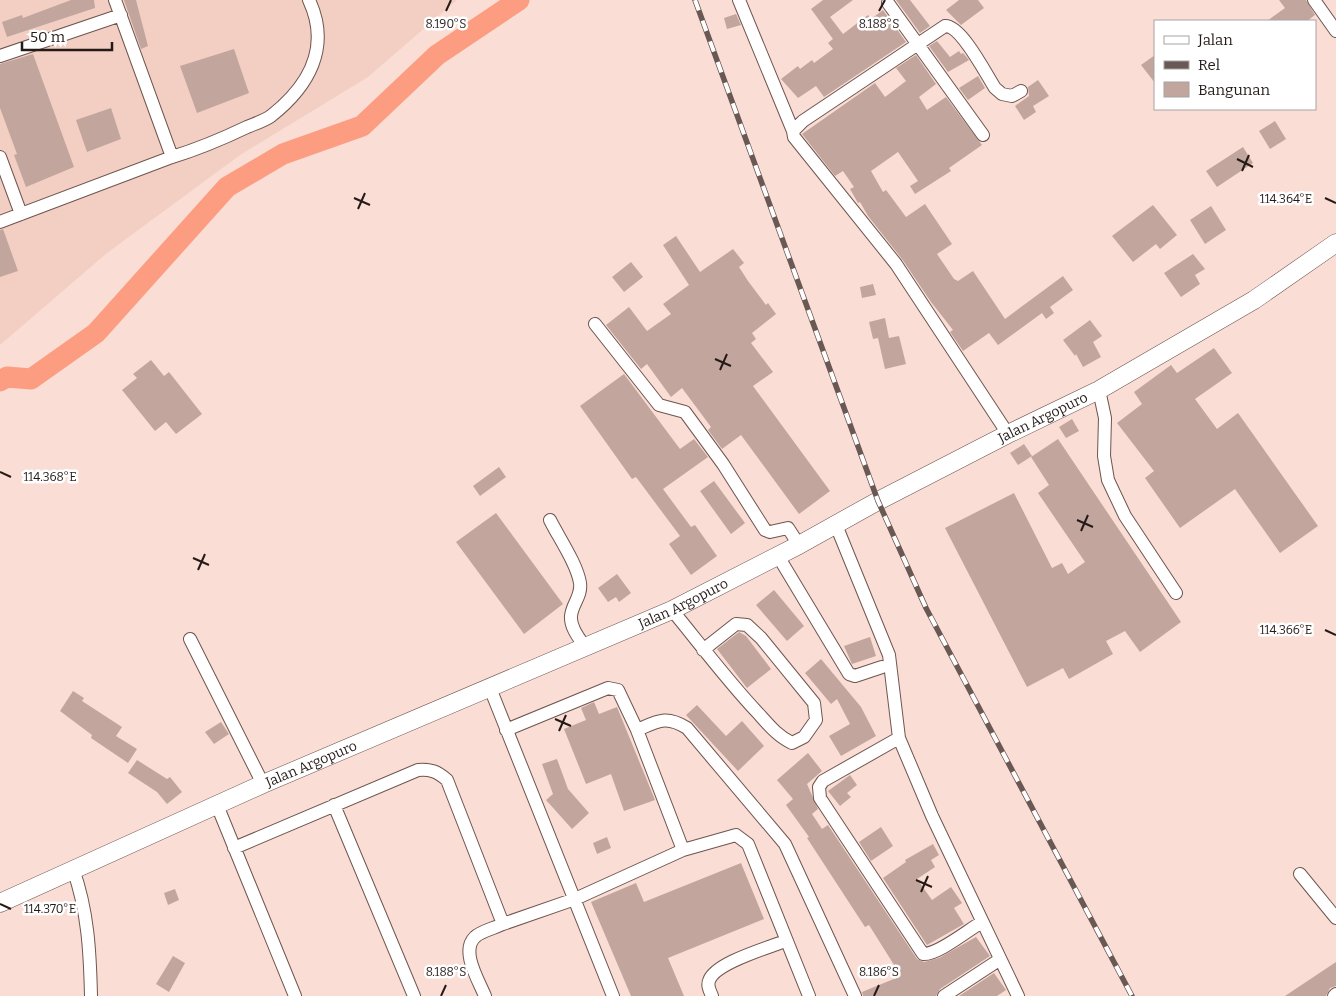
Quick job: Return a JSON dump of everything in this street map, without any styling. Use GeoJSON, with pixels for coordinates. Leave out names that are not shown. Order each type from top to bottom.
{"type":"FeatureCollection","features":[{"type":"Feature","properties":{"kind":"highway","name":"Jalan Argopuro"},"geometry":{"type":"LineString","coordinates":[[0,903],[263,784],[672,610],[799,546],[1008,434],[1099,390],[1254,300],[1336,242]]}},
{"type":"Feature","properties":{"kind":"street"},"geometry":{"type":"LineString","coordinates":[[115,0],[172,157]]}},
{"type":"Feature","properties":{"kind":"street"},"geometry":{"type":"LineString","coordinates":[[0,222],[172,157],[202,148],[270,117],[304,82],[318,54],[318,30],[309,0]]}},
{"type":"Feature","properties":{"kind":"street"},"geometry":{"type":"LineString","coordinates":[[739,0],[794,131],[794,137],[896,264],[1008,434]]}},
{"type":"Feature","properties":{"kind":"street"},"geometry":{"type":"LineString","coordinates":[[1314,0],[1336,31]]}},
{"type":"Feature","properties":{"kind":"street"},"geometry":{"type":"LineString","coordinates":[[888,3],[984,135]]}},
{"type":"Feature","properties":{"kind":"street"},"geometry":{"type":"LineString","coordinates":[[0,56],[121,15]]}},
{"type":"Feature","properties":{"kind":"street"},"geometry":{"type":"LineString","coordinates":[[794,131],[803,121],[944,26],[949,26],[963,37],[995,88],[1002,94],[1012,96],[1021,91]]}},
{"type":"Feature","properties":{"kind":"street"},"geometry":{"type":"LineString","coordinates":[[0,157],[21,214]]}},
{"type":"Feature","properties":{"kind":"street"},"geometry":{"type":"LineString","coordinates":[[595,324],[659,405],[686,412],[723,464],[765,530],[770,532],[788,528],[799,546]]}},
{"type":"Feature","properties":{"kind":"street"},"geometry":{"type":"LineString","coordinates":[[1099,390],[1105,418],[1104,456],[1108,480],[1125,516],[1176,593]]}},
{"type":"Feature","properties":{"kind":"street"},"geometry":{"type":"LineString","coordinates":[[550,520],[578,576],[580,594],[572,609],[571,620],[574,630],[585,647]]}},
{"type":"Feature","properties":{"kind":"street"},"geometry":{"type":"LineString","coordinates":[[836,525],[889,655],[899,738],[932,816],[999,960],[1018,996]]}},
{"type":"Feature","properties":{"kind":"street"},"geometry":{"type":"LineString","coordinates":[[778,556],[849,674],[855,676],[882,668]]}},
{"type":"Feature","properties":{"kind":"street"},"geometry":{"type":"LineString","coordinates":[[672,610],[703,650],[781,738],[792,743],[804,737],[816,720],[814,703],[761,638],[747,625],[736,624],[703,650]]}},
{"type":"Feature","properties":{"kind":"street"},"geometry":{"type":"LineString","coordinates":[[190,639],[263,784]]}},
{"type":"Feature","properties":{"kind":"street"},"geometry":{"type":"LineString","coordinates":[[506,730],[613,687],[622,694],[683,850]]}},
{"type":"Feature","properties":{"kind":"street"},"geometry":{"type":"LineString","coordinates":[[490,688],[613,996]]}},
{"type":"Feature","properties":{"kind":"street"},"geometry":{"type":"LineString","coordinates":[[637,730],[664,719],[687,728],[785,844],[855,996]]}},
{"type":"Feature","properties":{"kind":"street"},"geometry":{"type":"LineString","coordinates":[[899,738],[824,781],[819,787],[820,798],[919,951],[923,954],[928,954],[982,922]]}},
{"type":"Feature","properties":{"kind":"street"},"geometry":{"type":"LineString","coordinates":[[234,848],[418,770],[429,769],[439,772],[447,780],[504,924]]}},
{"type":"Feature","properties":{"kind":"street"},"geometry":{"type":"LineString","coordinates":[[217,805],[295,996]]}},
{"type":"Feature","properties":{"kind":"street"},"geometry":{"type":"LineString","coordinates":[[334,805],[414,996]]}},
{"type":"Feature","properties":{"kind":"street"},"geometry":{"type":"LineString","coordinates":[[485,996],[470,958],[470,946],[475,937],[504,924],[575,899],[683,850],[729,835],[743,838],[748,844],[785,941],[809,996]]}},
{"type":"Feature","properties":{"kind":"street"},"geometry":{"type":"LineString","coordinates":[[73,869],[82,893],[88,925],[91,996]]}},
{"type":"Feature","properties":{"kind":"street"},"geometry":{"type":"LineString","coordinates":[[1300,874],[1336,918]]}},
{"type":"Feature","properties":{"kind":"street"},"geometry":{"type":"LineString","coordinates":[[712,996],[708,987],[709,980],[714,972],[724,965],[785,941]]}},
{"type":"Feature","properties":{"kind":"street"},"geometry":{"type":"LineString","coordinates":[[944,996],[999,960]]}},
{"type":"Feature","properties":{"kind":"shaded area"},"geometry":{"type":"Polygon","coordinates":[[[0,0],[457,0],[368,77],[240,155],[107,253],[0,345],[0,0]]]}},
{"type":"Feature","properties":{"kind":"building"},"geometry":{"type":"Polygon","coordinates":[[[71,0],[94,0],[95,8],[7,37],[2,22],[22,15],[23,18],[71,0]]]}},
{"type":"Feature","properties":{"kind":"building"},"geometry":{"type":"Polygon","coordinates":[[[124,0],[136,0],[148,46],[141,49],[124,0]]]}},
{"type":"Feature","properties":{"kind":"building"},"geometry":{"type":"Polygon","coordinates":[[[823,0],[853,0],[830,17],[843,34],[868,15],[871,19],[883,10],[906,42],[824,97],[816,86],[798,98],[781,79],[798,66],[800,69],[812,60],[814,63],[833,49],[828,43],[833,39],[811,9],[823,0]]]}},
{"type":"Feature","properties":{"kind":"building"},"geometry":{"type":"Polygon","coordinates":[[[896,0],[910,0],[930,26],[920,33],[896,0]]]}},
{"type":"Feature","properties":{"kind":"building"},"geometry":{"type":"Polygon","coordinates":[[[959,0],[978,0],[984,8],[961,25],[946,10],[959,0]]]}},
{"type":"Feature","properties":{"kind":"building"},"geometry":{"type":"Polygon","coordinates":[[[1279,0],[1306,0],[1315,15],[1308,20],[1268,20],[1285,8],[1279,0]]]}},
{"type":"Feature","properties":{"kind":"building"},"geometry":{"type":"Polygon","coordinates":[[[736,14],[741,25],[727,29],[724,18],[736,14]]]}},
{"type":"Feature","properties":{"kind":"building"},"geometry":{"type":"Polygon","coordinates":[[[937,41],[950,57],[959,51],[969,60],[948,72],[929,46],[937,41]]]}},
{"type":"Feature","properties":{"kind":"building"},"geometry":{"type":"Polygon","coordinates":[[[234,49],[249,93],[197,113],[180,66],[234,49]]]}},
{"type":"Feature","properties":{"kind":"building"},"geometry":{"type":"Polygon","coordinates":[[[33,54],[74,167],[26,187],[14,155],[17,154],[0,108],[0,64],[33,54]]]}},
{"type":"Feature","properties":{"kind":"building"},"geometry":{"type":"Polygon","coordinates":[[[916,55],[936,84],[919,97],[927,110],[946,97],[982,145],[949,168],[951,171],[915,194],[910,186],[918,181],[898,152],[871,171],[883,192],[886,190],[906,217],[925,204],[952,244],[937,254],[954,279],[958,281],[973,271],[1005,319],[1063,276],[1073,290],[1050,307],[1054,313],[1046,319],[1042,313],[998,345],[989,333],[963,351],[950,332],[953,330],[931,302],[902,259],[868,216],[860,202],[858,203],[850,189],[854,187],[843,171],[835,176],[802,134],[875,83],[885,97],[906,81],[896,68],[916,55]]]}},
{"type":"Feature","properties":{"kind":"building"},"geometry":{"type":"Polygon","coordinates":[[[1154,56],[1154,82],[1141,65],[1154,56]]]}},
{"type":"Feature","properties":{"kind":"building"},"geometry":{"type":"Polygon","coordinates":[[[978,76],[985,88],[968,100],[959,88],[978,76]]]}},
{"type":"Feature","properties":{"kind":"building"},"geometry":{"type":"Polygon","coordinates":[[[1038,80],[1049,96],[1033,106],[1036,112],[1024,120],[1015,106],[1029,96],[1028,87],[1038,80]]]}},
{"type":"Feature","properties":{"kind":"building"},"geometry":{"type":"Polygon","coordinates":[[[111,108],[121,139],[87,152],[76,120],[111,108]]]}},
{"type":"Feature","properties":{"kind":"building"},"geometry":{"type":"Polygon","coordinates":[[[1275,121],[1286,139],[1270,149],[1259,131],[1275,121]]]}},
{"type":"Feature","properties":{"kind":"building"},"geometry":{"type":"Polygon","coordinates":[[[1243,147],[1253,163],[1217,187],[1206,171],[1243,147]]]}},
{"type":"Feature","properties":{"kind":"building"},"geometry":{"type":"Polygon","coordinates":[[[1153,205],[1177,235],[1160,249],[1156,244],[1133,262],[1112,236],[1153,205]]]}},
{"type":"Feature","properties":{"kind":"building"},"geometry":{"type":"Polygon","coordinates":[[[1211,206],[1226,230],[1205,244],[1190,220],[1211,206]]]}},
{"type":"Feature","properties":{"kind":"building"},"geometry":{"type":"Polygon","coordinates":[[[3,229],[18,271],[0,277],[0,230],[3,229]]]}},
{"type":"Feature","properties":{"kind":"building"},"geometry":{"type":"Polygon","coordinates":[[[676,236],[700,272],[733,249],[744,263],[739,267],[748,281],[766,305],[768,303],[776,314],[752,333],[756,339],[751,343],[773,372],[753,386],[830,491],[799,514],[741,435],[722,449],[708,430],[711,427],[682,388],[671,397],[647,364],[641,369],[606,325],[629,307],[647,331],[671,314],[663,304],[689,285],[663,245],[676,236]]]}},
{"type":"Feature","properties":{"kind":"building"},"geometry":{"type":"Polygon","coordinates":[[[1193,254],[1205,269],[1195,275],[1200,284],[1181,297],[1164,273],[1193,254]]]}},
{"type":"Feature","properties":{"kind":"building"},"geometry":{"type":"Polygon","coordinates":[[[631,262],[643,277],[624,292],[612,277],[631,262]]]}},
{"type":"Feature","properties":{"kind":"building"},"geometry":{"type":"Polygon","coordinates":[[[873,284],[876,295],[862,298],[860,287],[873,284]]]}},
{"type":"Feature","properties":{"kind":"building"},"geometry":{"type":"Polygon","coordinates":[[[885,318],[889,338],[899,336],[906,364],[885,369],[878,338],[873,339],[869,322],[885,318]]]}},
{"type":"Feature","properties":{"kind":"building"},"geometry":{"type":"Polygon","coordinates":[[[1090,320],[1102,336],[1093,342],[1101,357],[1083,367],[1076,354],[1075,356],[1063,340],[1090,320]]]}},
{"type":"Feature","properties":{"kind":"building"},"geometry":{"type":"Polygon","coordinates":[[[1214,348],[1232,373],[1195,399],[1217,429],[1238,413],[1318,526],[1280,553],[1235,489],[1180,528],[1145,478],[1154,471],[1117,423],[1142,404],[1134,392],[1171,365],[1177,373],[1214,348]]]}},
{"type":"Feature","properties":{"kind":"building"},"geometry":{"type":"Polygon","coordinates":[[[151,360],[164,376],[169,372],[202,414],[176,434],[166,422],[155,431],[122,390],[137,378],[133,374],[151,360]]]}},
{"type":"Feature","properties":{"kind":"building"},"geometry":{"type":"Polygon","coordinates":[[[624,374],[680,449],[694,439],[708,457],[663,489],[691,527],[695,525],[717,556],[691,575],[669,544],[680,536],[636,477],[632,479],[580,406],[624,374]]]}},
{"type":"Feature","properties":{"kind":"building"},"geometry":{"type":"Polygon","coordinates":[[[1072,419],[1079,431],[1066,438],[1059,427],[1072,419]]]}},
{"type":"Feature","properties":{"kind":"building"},"geometry":{"type":"Polygon","coordinates":[[[1058,439],[1181,622],[1140,652],[1125,631],[1106,641],[1113,654],[1069,679],[1063,668],[1027,687],[945,528],[1014,493],[1052,568],[1062,563],[1068,574],[1085,562],[1038,493],[1049,485],[1031,457],[1058,439]]]}},
{"type":"Feature","properties":{"kind":"building"},"geometry":{"type":"Polygon","coordinates":[[[1024,444],[1032,456],[1018,465],[1010,453],[1024,444]]]}},
{"type":"Feature","properties":{"kind":"building"},"geometry":{"type":"Polygon","coordinates":[[[499,467],[506,477],[480,496],[473,486],[499,467]]]}},
{"type":"Feature","properties":{"kind":"building"},"geometry":{"type":"Polygon","coordinates":[[[714,481],[745,523],[731,534],[700,491],[714,481]]]}},
{"type":"Feature","properties":{"kind":"building"},"geometry":{"type":"Polygon","coordinates":[[[496,513],[563,604],[524,634],[456,542],[496,513]]]}},
{"type":"Feature","properties":{"kind":"building"},"geometry":{"type":"Polygon","coordinates":[[[617,574],[631,593],[619,602],[616,597],[608,602],[598,588],[617,574]]]}},
{"type":"Feature","properties":{"kind":"building"},"geometry":{"type":"Polygon","coordinates":[[[774,590],[804,626],[787,641],[756,605],[774,590]]]}},
{"type":"Feature","properties":{"kind":"building"},"geometry":{"type":"Polygon","coordinates":[[[739,632],[746,636],[771,669],[747,688],[717,649],[739,632]]]}},
{"type":"Feature","properties":{"kind":"building"},"geometry":{"type":"Polygon","coordinates":[[[870,637],[876,656],[852,664],[844,646],[870,637]]]}},
{"type":"Feature","properties":{"kind":"building"},"geometry":{"type":"Polygon","coordinates":[[[821,659],[861,707],[876,736],[841,756],[829,736],[850,724],[837,699],[831,704],[805,673],[821,659]]]}},
{"type":"Feature","properties":{"kind":"building"},"geometry":{"type":"Polygon","coordinates":[[[73,691],[84,698],[82,701],[122,727],[116,736],[137,749],[128,763],[91,738],[92,735],[60,711],[73,691]]]}},
{"type":"Feature","properties":{"kind":"building"},"geometry":{"type":"Polygon","coordinates":[[[594,702],[599,714],[617,707],[655,800],[624,811],[611,774],[586,784],[564,729],[586,720],[581,708],[594,702]]]}},
{"type":"Feature","properties":{"kind":"building"},"geometry":{"type":"Polygon","coordinates":[[[697,705],[726,736],[742,721],[764,746],[738,771],[686,715],[697,705]]]}},
{"type":"Feature","properties":{"kind":"building"},"geometry":{"type":"Polygon","coordinates":[[[221,722],[229,734],[214,744],[205,732],[221,722]]]}},
{"type":"Feature","properties":{"kind":"building"},"geometry":{"type":"Polygon","coordinates":[[[808,753],[822,771],[807,784],[818,809],[812,814],[822,829],[828,825],[917,959],[924,962],[939,958],[976,937],[990,956],[940,989],[936,996],[863,996],[862,992],[901,976],[869,925],[865,927],[807,838],[809,837],[786,805],[793,799],[777,780],[808,753]]]}},
{"type":"Feature","properties":{"kind":"building"},"geometry":{"type":"Polygon","coordinates":[[[557,759],[568,789],[589,813],[572,829],[546,800],[553,794],[542,764],[557,759]]]}},
{"type":"Feature","properties":{"kind":"building"},"geometry":{"type":"Polygon","coordinates":[[[137,760],[167,779],[170,777],[182,792],[167,804],[157,792],[128,773],[137,760]]]}},
{"type":"Feature","properties":{"kind":"building"},"geometry":{"type":"Polygon","coordinates":[[[850,775],[857,785],[847,793],[851,797],[840,806],[828,791],[850,775]]]}},
{"type":"Feature","properties":{"kind":"building"},"geometry":{"type":"Polygon","coordinates":[[[881,827],[893,846],[871,861],[859,842],[881,827]]]}},
{"type":"Feature","properties":{"kind":"building"},"geometry":{"type":"Polygon","coordinates":[[[607,837],[611,848],[597,854],[593,843],[607,837]]]}},
{"type":"Feature","properties":{"kind":"building"},"geometry":{"type":"Polygon","coordinates":[[[933,844],[939,855],[931,860],[935,867],[917,879],[932,900],[951,887],[962,903],[954,908],[964,924],[927,945],[883,878],[906,862],[905,860],[933,844]]]}},
{"type":"Feature","properties":{"kind":"building"},"geometry":{"type":"Polygon","coordinates":[[[741,863],[764,919],[668,958],[684,996],[631,996],[591,902],[636,883],[644,902],[741,863]]]}},
{"type":"Feature","properties":{"kind":"building"},"geometry":{"type":"Polygon","coordinates":[[[175,889],[179,900],[168,905],[164,893],[175,889]]]}},
{"type":"Feature","properties":{"kind":"building"},"geometry":{"type":"Polygon","coordinates":[[[173,956],[185,963],[169,992],[156,984],[173,956]]]}},
{"type":"Feature","properties":{"kind":"building"},"geometry":{"type":"Polygon","coordinates":[[[1336,962],[1336,986],[1330,988],[1326,996],[1285,996],[1336,962]]]}},
{"type":"Feature","properties":{"kind":"building"},"geometry":{"type":"Polygon","coordinates":[[[994,973],[1006,990],[997,996],[959,996],[994,973]]]}},
{"type":"Feature","properties":{"kind":"waterway"},"geometry":{"type":"LineString","coordinates":[[0,381],[7,377],[31,379],[96,333],[227,187],[283,154],[362,126],[437,55],[519,0]]}},
{"type":"Feature","properties":{"kind":"railway"},"geometry":{"type":"LineString","coordinates":[[695,0],[878,501],[926,608],[1132,996]]}}]}
